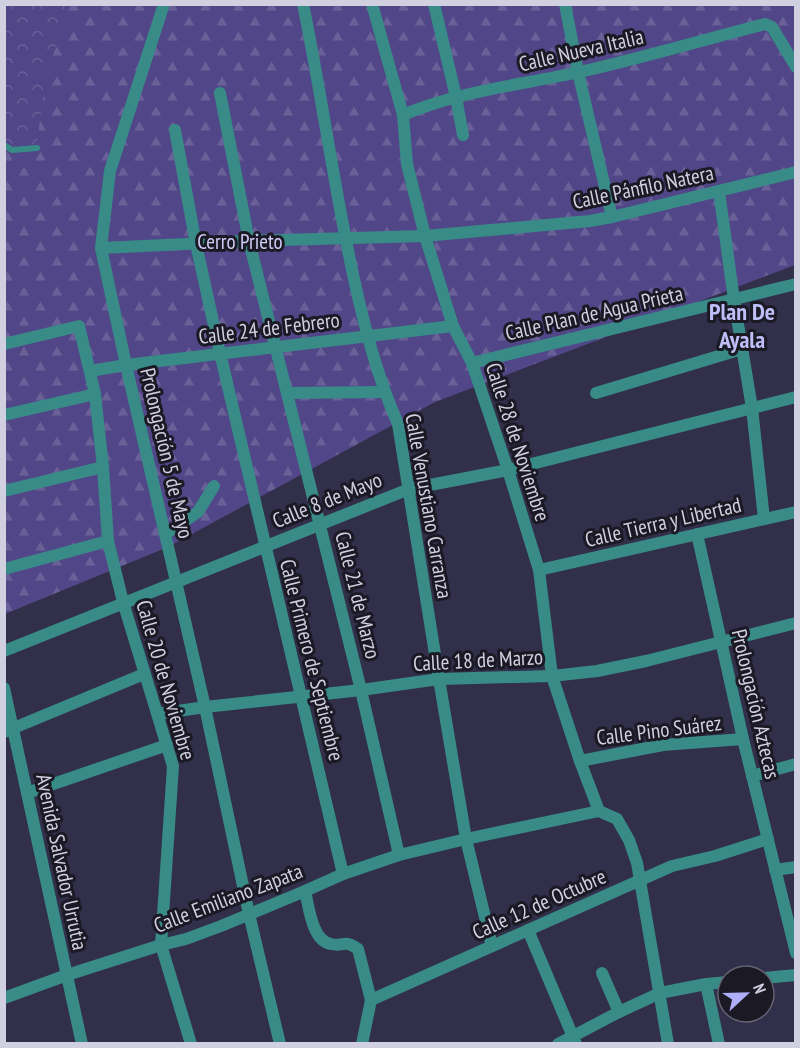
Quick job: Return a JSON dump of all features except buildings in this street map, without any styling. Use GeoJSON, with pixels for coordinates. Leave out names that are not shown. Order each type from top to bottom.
{"type":"FeatureCollection","features":[{"type":"Feature","properties":{"kind":"street","name":"Prolongación 5 de Mayo"},"geometry":{"type":"LineString","coordinates":[[164,4],[110,171],[101,248],[280,1044]]}},
{"type":"Feature","properties":{"kind":"street","name":"Calle Venustiano Carranza"},"geometry":{"type":"LineString","coordinates":[[303,4],[345,239],[367,337],[384,392],[398,424],[466,839],[492,946]]}},
{"type":"Feature","properties":{"kind":"street","name":"Calle 28 de Noviembre"},"geometry":{"type":"LineString","coordinates":[[372,4],[403,115],[407,164],[425,236],[453,326],[472,363],[539,570],[552,676],[599,811]]}},
{"type":"Feature","properties":{"kind":"street"},"geometry":{"type":"LineString","coordinates":[[565,4],[578,72],[612,217]]}},
{"type":"Feature","properties":{"kind":"street"},"geometry":{"type":"LineString","coordinates":[[437,5],[463,135]]}},
{"type":"Feature","properties":{"kind":"street","name":"Calle Nueva Italia"},"geometry":{"type":"LineString","coordinates":[[403,115],[423,106],[456,97],[578,72],[765,24],[772,27],[795,67]]}},
{"type":"Feature","properties":{"kind":"street","name":"Calle 21 de Marzo"},"geometry":{"type":"LineString","coordinates":[[220,93],[249,241],[321,524],[399,855]]}},
{"type":"Feature","properties":{"kind":"street","name":"Calle Primero de Septiembre"},"geometry":{"type":"LineString","coordinates":[[175,130],[196,244],[220,354],[343,874]]}},
{"type":"Feature","properties":{"kind":"street","name":"Calle Pánfilo Natera"},"geometry":{"type":"LineString","coordinates":[[101,248],[425,236],[590,221],[795,172]]}},
{"type":"Feature","properties":{"kind":"street"},"geometry":{"type":"LineString","coordinates":[[719,191],[752,408],[764,519]]}},
{"type":"Feature","properties":{"kind":"street","name":"Calle Plan de Agua Prieta"},"geometry":{"type":"LineString","coordinates":[[472,363],[795,284]]}},
{"type":"Feature","properties":{"kind":"street","name":"Calle 20 de Noviembre"},"geometry":{"type":"LineString","coordinates":[[4,344],[79,326],[95,394],[108,541],[123,602],[173,766],[160,945],[191,1044]]}},
{"type":"Feature","properties":{"kind":"street","name":"Calle 24 de Febrero"},"geometry":{"type":"LineString","coordinates":[[90,371],[453,326]]}},
{"type":"Feature","properties":{"kind":"street"},"geometry":{"type":"LineString","coordinates":[[596,393],[742,349]]}},
{"type":"Feature","properties":{"kind":"street"},"geometry":{"type":"LineString","coordinates":[[287,393],[384,392]]}},
{"type":"Feature","properties":{"kind":"street"},"geometry":{"type":"LineString","coordinates":[[4,415],[95,394]]}},
{"type":"Feature","properties":{"kind":"street","name":"Calle 8 de Mayo"},"geometry":{"type":"LineString","coordinates":[[4,651],[409,489],[508,470],[795,397]]}},
{"type":"Feature","properties":{"kind":"street"},"geometry":{"type":"LineString","coordinates":[[4,491],[103,467]]}},
{"type":"Feature","properties":{"kind":"street"},"geometry":{"type":"LineString","coordinates":[[165,534],[198,512],[214,486]]}},
{"type":"Feature","properties":{"kind":"street","name":"Calle Tierra y Libertad"},"geometry":{"type":"LineString","coordinates":[[539,570],[795,512]]}},
{"type":"Feature","properties":{"kind":"street","name":"Prolongación Aztecas"},"geometry":{"type":"LineString","coordinates":[[698,534],[742,739],[795,952]]}},
{"type":"Feature","properties":{"kind":"street"},"geometry":{"type":"LineString","coordinates":[[4,569],[108,541]]}},
{"type":"Feature","properties":{"kind":"street","name":"Calle 18 de Marzo"},"geometry":{"type":"LineString","coordinates":[[158,714],[439,679],[552,676],[597,671],[646,661],[795,623]]}},
{"type":"Feature","properties":{"kind":"street"},"geometry":{"type":"LineString","coordinates":[[9,730],[144,674]]}},
{"type":"Feature","properties":{"kind":"street","name":"Avenida Salvador Urrutia"},"geometry":{"type":"LineString","coordinates":[[4,688],[9,730],[27,793],[82,1044]]}},
{"type":"Feature","properties":{"kind":"street","name":"Calle Pino Suárez"},"geometry":{"type":"LineString","coordinates":[[580,761],[663,745],[742,739]]}},
{"type":"Feature","properties":{"kind":"street"},"geometry":{"type":"LineString","coordinates":[[27,793],[166,745]]}},
{"type":"Feature","properties":{"kind":"street"},"geometry":{"type":"LineString","coordinates":[[752,776],[795,764]]}},
{"type":"Feature","properties":{"kind":"street"},"geometry":{"type":"LineString","coordinates":[[599,811],[617,819],[629,840],[637,863],[668,1044]]}},
{"type":"Feature","properties":{"kind":"street","name":"Calle Emiliano Zapata"},"geometry":{"type":"LineString","coordinates":[[4,998],[67,975],[186,939],[343,874],[399,855],[599,811]]}},
{"type":"Feature","properties":{"kind":"street","name":"Calle 12 de Octubre"},"geometry":{"type":"LineString","coordinates":[[371,1000],[672,866],[715,856],[768,839]]}},
{"type":"Feature","properties":{"kind":"street"},"geometry":{"type":"LineString","coordinates":[[776,870],[795,867]]}},
{"type":"Feature","properties":{"kind":"street"},"geometry":{"type":"LineString","coordinates":[[305,891],[314,929],[320,939],[330,945],[350,943],[358,949],[371,1000],[362,1044]]}},
{"type":"Feature","properties":{"kind":"street"},"geometry":{"type":"LineString","coordinates":[[528,930],[574,1039]]}},
{"type":"Feature","properties":{"kind":"street"},"geometry":{"type":"LineString","coordinates":[[602,973],[619,1012]]}},
{"type":"Feature","properties":{"kind":"street"},"geometry":{"type":"LineString","coordinates":[[776,977],[795,975]]}},
{"type":"Feature","properties":{"kind":"street"},"geometry":{"type":"LineString","coordinates":[[558,1044],[574,1039],[619,1012],[660,993],[716,983]]}},
{"type":"Feature","properties":{"kind":"street"},"geometry":{"type":"LineString","coordinates":[[706,984],[719,1044]]}},
{"type":"Feature","properties":{"kind":"lane"},"geometry":{"type":"LineString","coordinates":[[4,146],[12,150],[37,148]]}},
{"type":"Feature","properties":{"kind":"green space"},"geometry":{"type":"Polygon","coordinates":[[[4,5],[68,5],[45,82],[37,143],[24,147],[5,140],[4,5]]]}},
{"type":"Feature","properties":{"kind":"green space","name":"Cerro Prieto"},"geometry":{"type":"Polygon","coordinates":[[[5,5],[795,5],[795,265],[435,402],[168,547],[5,614],[5,5]]]}},
{"type":"Feature","properties":{"kind":"district","name":"Plan De Ayala"},"geometry":{"type":"Point","coordinates":[742,325]}}]}
